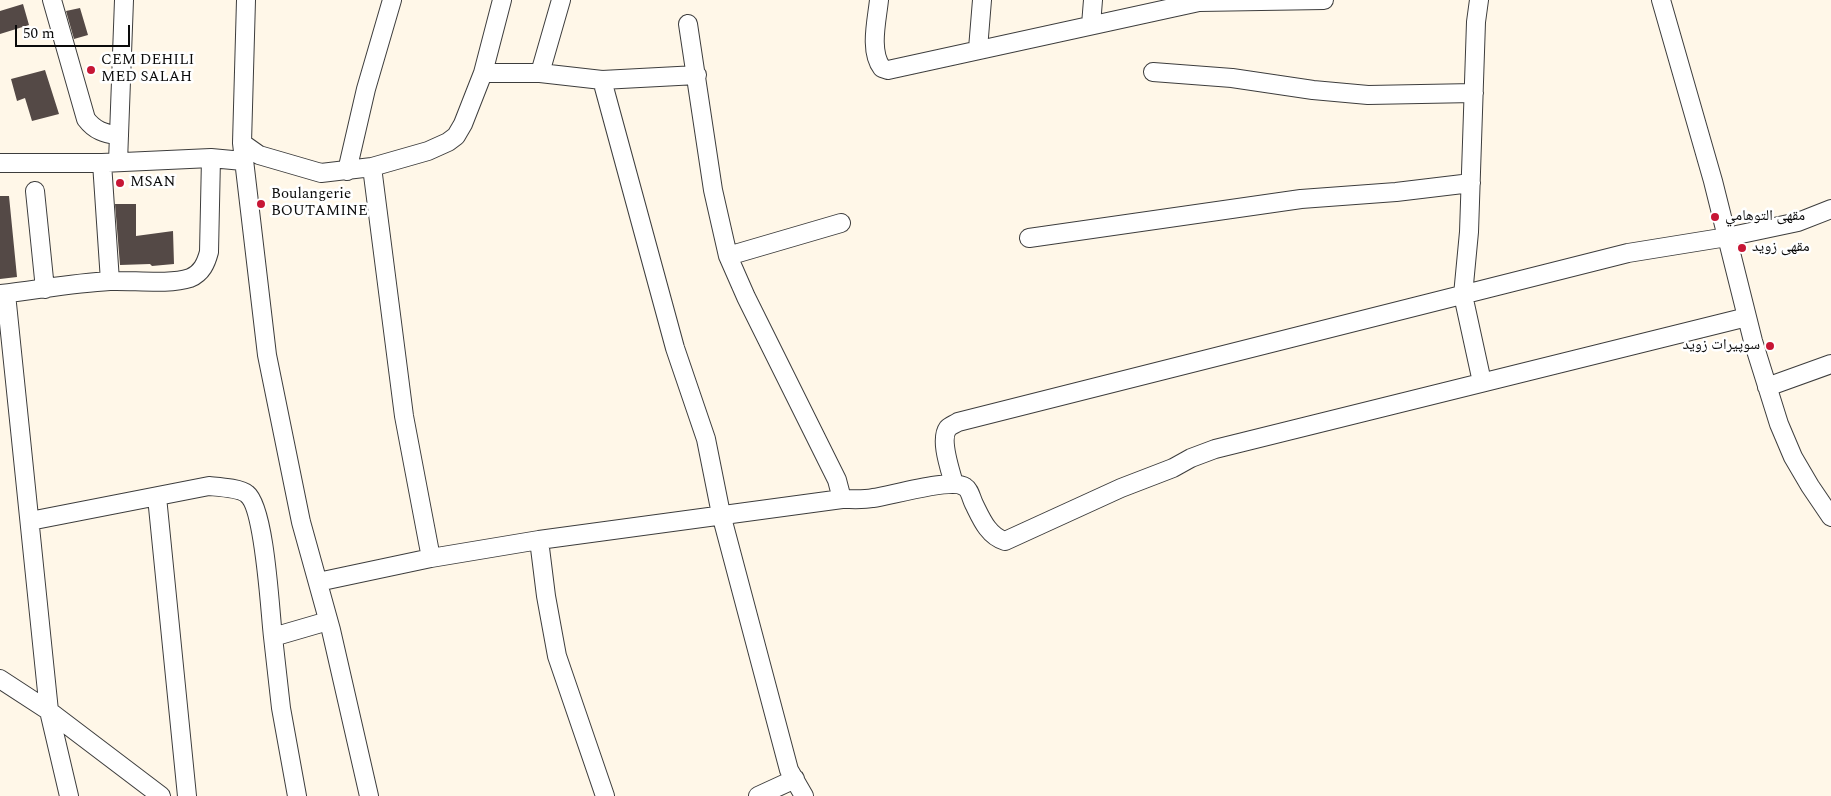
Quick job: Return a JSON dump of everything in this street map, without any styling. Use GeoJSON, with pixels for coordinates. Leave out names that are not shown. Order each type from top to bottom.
{"type":"FeatureCollection","features":[{"type":"Feature","properties":{"kind":"street"},"geometry":{"type":"LineString","coordinates":[[52,0],[86,119],[93,128],[119,136]]}},
{"type":"Feature","properties":{"kind":"street"},"geometry":{"type":"LineString","coordinates":[[110,281],[110,162],[119,136],[124,0]]}},
{"type":"Feature","properties":{"kind":"street"},"geometry":{"type":"LineString","coordinates":[[246,0],[242,152],[267,355],[301,522],[328,621],[369,796]]}},
{"type":"Feature","properties":{"kind":"street"},"geometry":{"type":"LineString","coordinates":[[347,171],[366,89],[392,0]]}},
{"type":"Feature","properties":{"kind":"street"},"geometry":{"type":"LineString","coordinates":[[0,163],[110,162],[211,158],[242,152],[321,173],[372,167],[428,151],[448,142],[456,136],[463,124],[483,73],[502,0]]}},
{"type":"Feature","properties":{"kind":"street"},"geometry":{"type":"LineString","coordinates":[[540,73],[561,0]]}},
{"type":"Feature","properties":{"kind":"street"},"geometry":{"type":"LineString","coordinates":[[879,0],[875,46],[878,63],[882,68],[888,70],[1199,1],[1318,0]]}},
{"type":"Feature","properties":{"kind":"street"},"geometry":{"type":"LineString","coordinates":[[978,49],[982,0]]}},
{"type":"Feature","properties":{"kind":"street"},"geometry":{"type":"LineString","coordinates":[[1091,25],[1093,0]]}},
{"type":"Feature","properties":{"kind":"street"},"geometry":{"type":"LineString","coordinates":[[1479,0],[1476,22],[1469,232],[1463,295],[1482,382]]}},
{"type":"Feature","properties":{"kind":"street"},"geometry":{"type":"LineString","coordinates":[[1661,0],[1713,181],[1747,316],[1779,424],[1793,457],[1831,517]]}},
{"type":"Feature","properties":{"kind":"street"},"geometry":{"type":"LineString","coordinates":[[688,24],[713,190],[728,256],[746,297],[837,480],[842,499]]}},
{"type":"Feature","properties":{"kind":"street"},"geometry":{"type":"LineString","coordinates":[[1154,72],[1232,78],[1314,90],[1368,95],[1474,93]]}},
{"type":"Feature","properties":{"kind":"street"},"geometry":{"type":"LineString","coordinates":[[483,73],[540,73],[602,80],[697,75]]}},
{"type":"Feature","properties":{"kind":"street"},"geometry":{"type":"LineString","coordinates":[[602,80],[675,348],[706,439],[721,514],[790,770],[804,796]]}},
{"type":"Feature","properties":{"kind":"street"},"geometry":{"type":"LineString","coordinates":[[69,796],[49,711],[30,521],[3,294],[110,281],[178,280],[200,272],[209,252],[211,158]]}},
{"type":"Feature","properties":{"kind":"street"},"geometry":{"type":"LineString","coordinates":[[372,167],[404,416],[431,558]]}},
{"type":"Feature","properties":{"kind":"street"},"geometry":{"type":"LineString","coordinates":[[1029,238],[1301,199],[1396,192],[1471,183]]}},
{"type":"Feature","properties":{"kind":"street"},"geometry":{"type":"LineString","coordinates":[[35,191],[45,289]]}},
{"type":"Feature","properties":{"kind":"street"},"geometry":{"type":"LineString","coordinates":[[954,484],[945,449],[945,436],[948,428],[958,422],[1628,253],[1727,237],[1798,222],[1831,209]]}},
{"type":"Feature","properties":{"kind":"street"},"geometry":{"type":"LineString","coordinates":[[728,256],[841,223]]}},
{"type":"Feature","properties":{"kind":"street"},"geometry":{"type":"LineString","coordinates":[[318,582],[431,558],[539,540],[842,499],[872,499],[906,491],[954,484],[964,486],[968,490],[984,524],[996,538],[1005,541],[1113,492],[1215,449],[1747,316]]}},
{"type":"Feature","properties":{"kind":"street"},"geometry":{"type":"LineString","coordinates":[[1767,387],[1831,364]]}},
{"type":"Feature","properties":{"kind":"street"},"geometry":{"type":"LineString","coordinates":[[30,521],[209,486],[233,489],[247,494],[256,508],[267,574],[281,708],[297,796]]}},
{"type":"Feature","properties":{"kind":"street"},"geometry":{"type":"LineString","coordinates":[[157,497],[187,796]]}},
{"type":"Feature","properties":{"kind":"street"},"geometry":{"type":"LineString","coordinates":[[539,540],[546,596],[558,656],[605,796]]}},
{"type":"Feature","properties":{"kind":"street"},"geometry":{"type":"LineString","coordinates":[[273,637],[328,621]]}},
{"type":"Feature","properties":{"kind":"street"},"geometry":{"type":"LineString","coordinates":[[0,679],[49,711],[161,796]]}},
{"type":"Feature","properties":{"kind":"street"},"geometry":{"type":"LineString","coordinates":[[758,796],[795,779]]}},
{"type":"Feature","properties":{"kind":"building"},"geometry":{"type":"Polygon","coordinates":[[[23,4],[29,25],[0,34],[0,11],[23,4]]]}},
{"type":"Feature","properties":{"kind":"building"},"geometry":{"type":"Polygon","coordinates":[[[80,8],[88,35],[74,39],[66,11],[80,8]]]}},
{"type":"Feature","properties":{"kind":"building"},"geometry":{"type":"Polygon","coordinates":[[[45,70],[59,114],[32,121],[25,98],[17,101],[11,79],[45,70]]]}},
{"type":"Feature","properties":{"kind":"building"},"geometry":{"type":"Polygon","coordinates":[[[0,196],[9,196],[17,277],[0,279],[0,196]]]}},
{"type":"Feature","properties":{"kind":"building"},"geometry":{"type":"Polygon","coordinates":[[[115,204],[136,204],[136,236],[173,231],[174,264],[152,266],[150,264],[120,265],[115,204]]]}},
{"type":"Feature","properties":{"kind":"place","name":"CEM DEHILI MED SALAH"},"geometry":{"type":"Point","coordinates":[91,70]}},
{"type":"Feature","properties":{"kind":"place","name":"MSAN"},"geometry":{"type":"Point","coordinates":[120,183]}},
{"type":"Feature","properties":{"kind":"place","name":"Boulangerie BOUTAMINE"},"geometry":{"type":"Point","coordinates":[261,204]}},
{"type":"Feature","properties":{"kind":"place","name":"مقهى التوهامي"},"geometry":{"type":"Point","coordinates":[1715,217]}},
{"type":"Feature","properties":{"kind":"place","name":"مقهى زويد"},"geometry":{"type":"Point","coordinates":[1742,248]}},
{"type":"Feature","properties":{"kind":"place","name":"سوپيرات زويد"},"geometry":{"type":"Point","coordinates":[1770,346]}}]}
